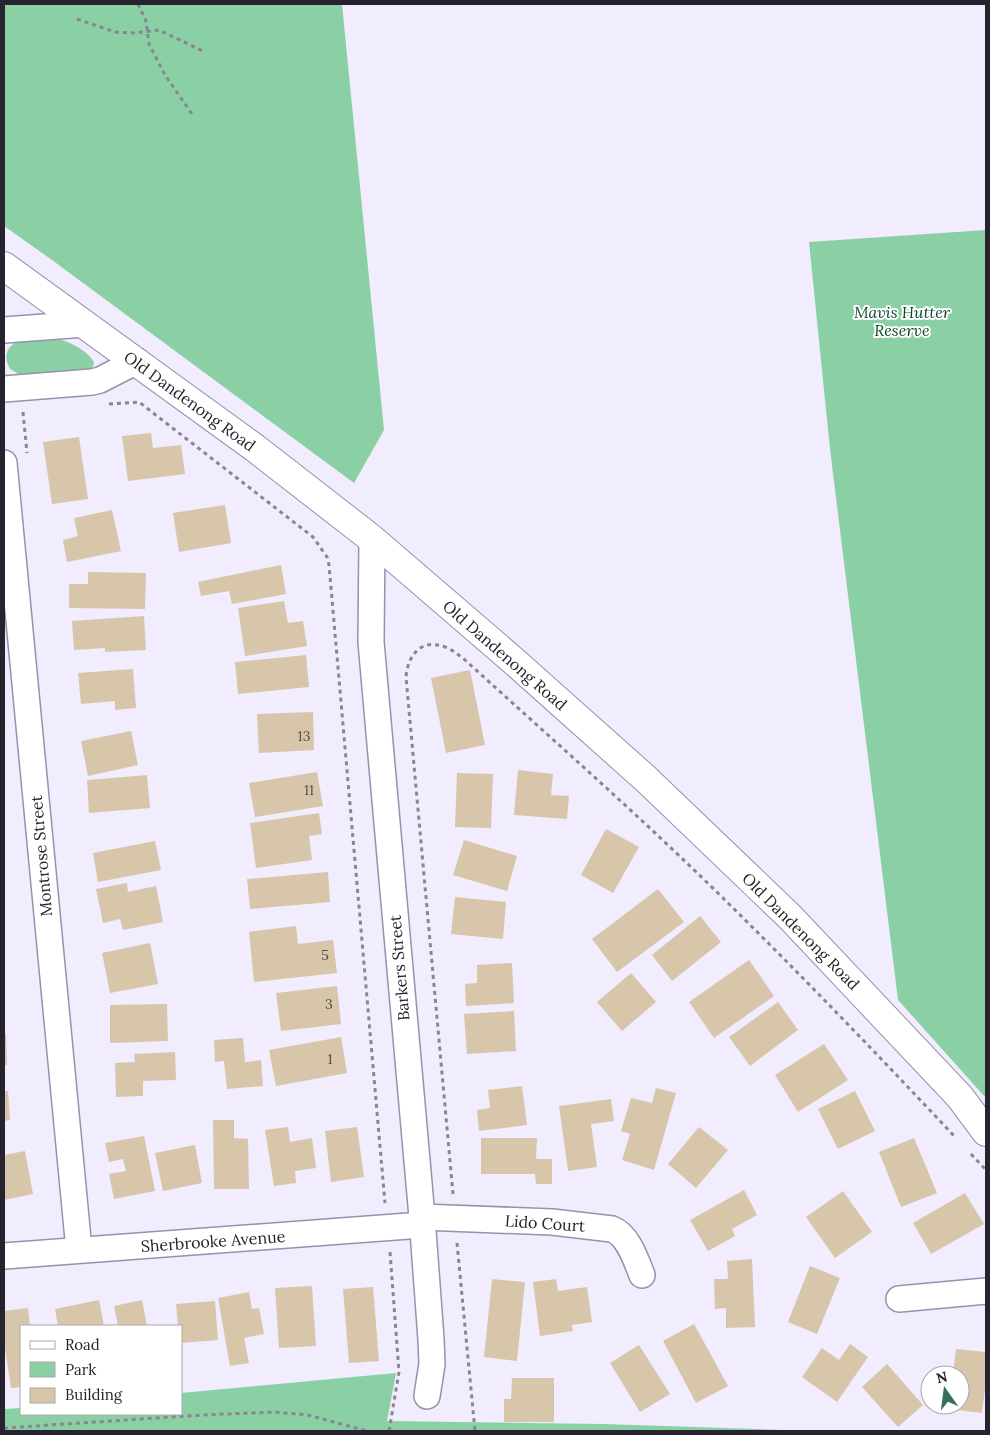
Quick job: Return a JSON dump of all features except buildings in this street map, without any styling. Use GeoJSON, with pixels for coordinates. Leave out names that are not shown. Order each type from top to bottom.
{"type":"FeatureCollection","features":[{"type":"Feature","properties":{"kind":"main road","name":"Old Dandenong Road"},"geometry":{"type":"LineString","coordinates":[[4,266],[255,448],[372,540],[516,663],[646,779],[790,917],[960,1097],[986,1118]]}},
{"type":"Feature","properties":{"kind":"main road","name":"Old Dandenong Road"},"geometry":{"type":"LineString","coordinates":[[960,1097],[976,1140]]}},
{"type":"Feature","properties":{"kind":"street"},"geometry":{"type":"LineString","coordinates":[[4,330],[85,324]]}},
{"type":"Feature","properties":{"kind":"street"},"geometry":{"type":"LineString","coordinates":[[4,389],[92,382],[100,380],[137,361]]}},
{"type":"Feature","properties":{"kind":"street","name":"Montrose Street"},"geometry":{"type":"LineString","coordinates":[[16,461],[79,1250]]}},
{"type":"Feature","properties":{"kind":"street","name":"Barkers Street"},"geometry":{"type":"LineString","coordinates":[[372,540],[370,626],[374,691],[422,1221],[432,1353],[427,1396]]}},
{"type":"Feature","properties":{"kind":"street","name":"Lido Court"},"geometry":{"type":"LineString","coordinates":[[422,1221],[455,1218],[558,1222],[615,1230],[626,1242],[642,1275]]}},
{"type":"Feature","properties":{"kind":"street","name":"Sherbrooke Avenue"},"geometry":{"type":"LineString","coordinates":[[4,1256],[388,1228],[422,1221]]}},
{"type":"Feature","properties":{"kind":"street"},"geometry":{"type":"LineString","coordinates":[[899,1300],[986,1291]]}},
{"type":"Feature","properties":{"kind":"path"},"geometry":{"type":"LineString","coordinates":[[138,4],[146,21],[149,44],[166,75],[192,114]]}},
{"type":"Feature","properties":{"kind":"path"},"geometry":{"type":"LineString","coordinates":[[77,19],[115,32],[135,33],[159,30],[205,52]]}},
{"type":"Feature","properties":{"kind":"path"},"geometry":{"type":"LineString","coordinates":[[100,404],[139,402],[313,537],[327,557],[330,565],[385,1204],[376,1205]]}},
{"type":"Feature","properties":{"kind":"path"},"geometry":{"type":"LineString","coordinates":[[16,461],[22,410]]}},
{"type":"Feature","properties":{"kind":"path"},"geometry":{"type":"LineString","coordinates":[[475,1431],[406,677],[410,658],[414,652],[426,646],[437,645],[453,650],[624,804],[726,901],[843,1018],[959,1141]]}},
{"type":"Feature","properties":{"kind":"path"},"geometry":{"type":"LineString","coordinates":[[976,1140],[986,1170]]}},
{"type":"Feature","properties":{"kind":"path"},"geometry":{"type":"LineString","coordinates":[[388,1228],[399,1372],[389,1431]]}},
{"type":"Feature","properties":{"kind":"path"},"geometry":{"type":"LineString","coordinates":[[4,1428],[275,1412],[308,1415],[367,1431]]}},
{"type":"Feature","properties":{"kind":"green space"},"geometry":{"type":"Polygon","coordinates":[[[4,4],[342,4],[384,430],[354,483],[4,226],[4,4]]]}},
{"type":"Feature","properties":{"kind":"green space","name":"Mavis Hutter Reserve"},"geometry":{"type":"Polygon","coordinates":[[[986,230],[986,1098],[898,1000],[830,449],[809,242],[986,230]]]}},
{"type":"Feature","properties":{"kind":"green space"},"geometry":{"type":"Polygon","coordinates":[[[54,338],[65,341],[87,354],[94,363],[92,370],[22,376],[10,369],[6,356],[8,349],[14,343],[54,338]]]}},
{"type":"Feature","properties":{"kind":"green space"},"geometry":{"type":"Polygon","coordinates":[[[396,1373],[387,1421],[603,1424],[813,1431],[4,1431],[4,1409],[20,1408],[20,1415],[182,1415],[182,1393],[396,1373]]]}}]}
